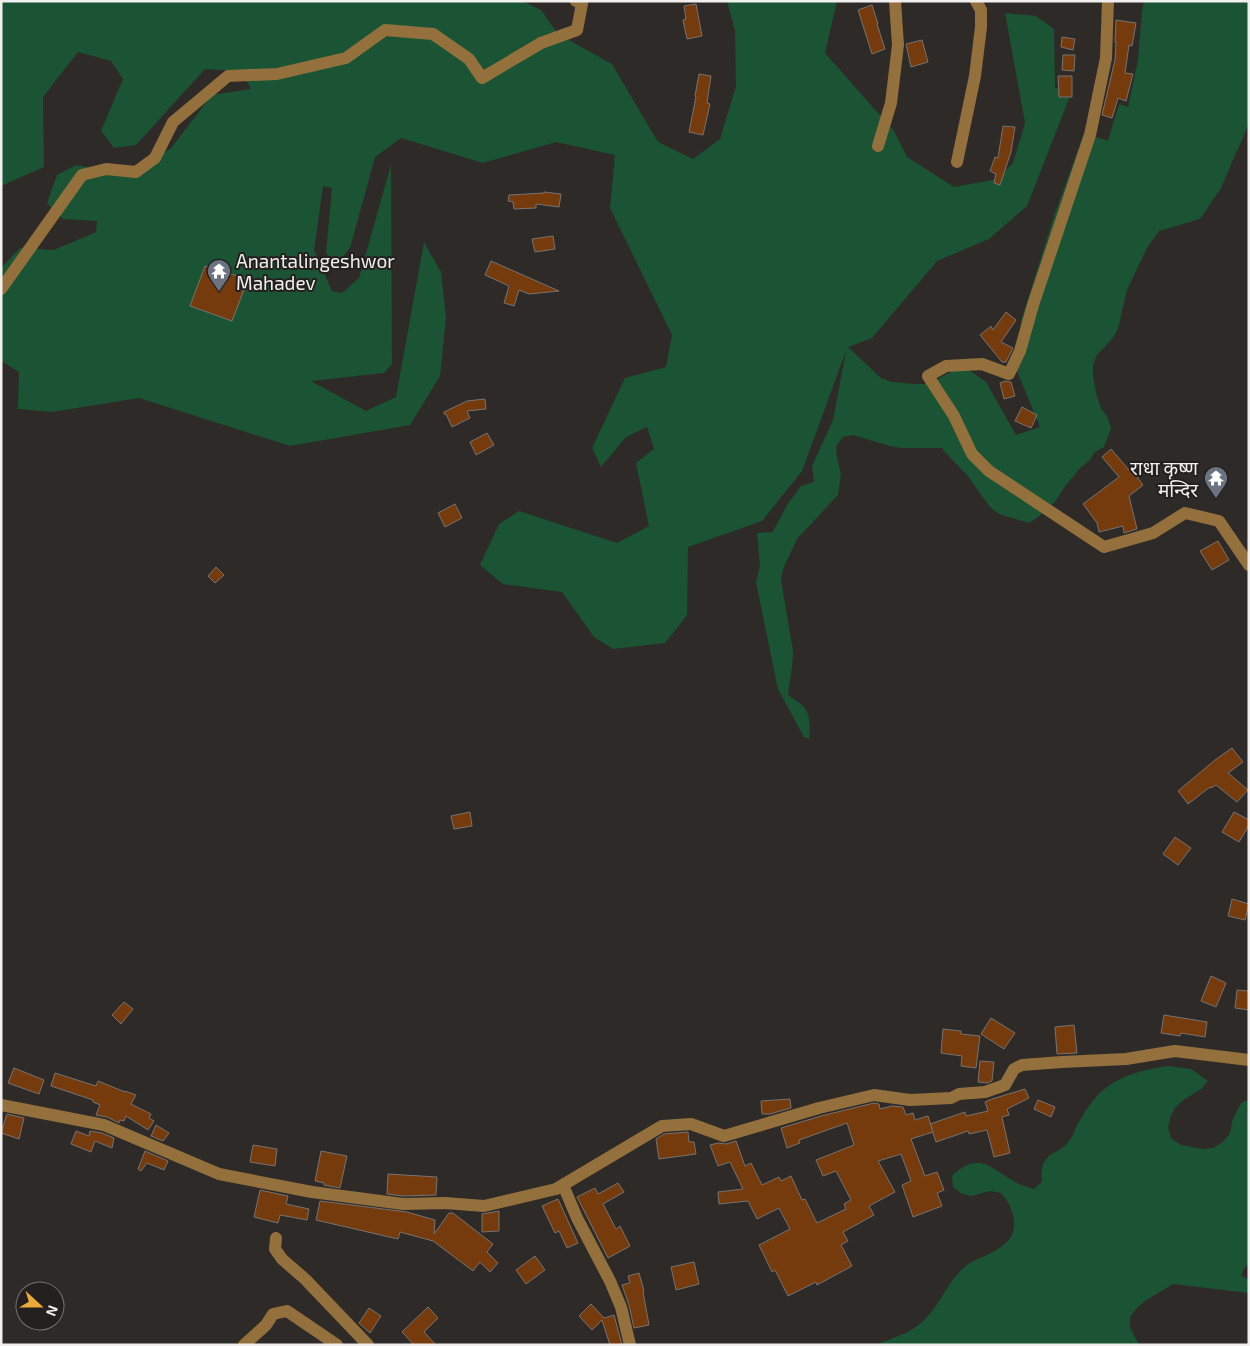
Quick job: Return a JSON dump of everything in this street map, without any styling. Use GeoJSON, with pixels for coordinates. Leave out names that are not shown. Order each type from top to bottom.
{"type":"FeatureCollection","features":[{"type":"Feature","properties":{"kind":"street"},"geometry":{"type":"LineString","coordinates":[[1,289],[82,175],[106,170],[136,172],[155,158],[174,122],[228,76],[277,74],[346,58],[385,30],[433,34],[469,59],[482,78],[541,43],[577,30],[582,4],[576,1]]}},
{"type":"Feature","properties":{"kind":"street"},"geometry":{"type":"LineString","coordinates":[[878,146],[891,103],[898,45],[895,1]]}},
{"type":"Feature","properties":{"kind":"street"},"geometry":{"type":"LineString","coordinates":[[957,162],[975,76],[981,27],[981,10],[976,1]]}},
{"type":"Feature","properties":{"kind":"street"},"geometry":{"type":"LineString","coordinates":[[1108,1],[1106,58],[1090,135],[1020,351],[1009,374],[982,364],[946,366],[928,376],[954,416],[972,454],[989,471],[1104,547],[1153,533],[1185,513],[1219,521],[1249,565]]}},
{"type":"Feature","properties":{"kind":"street"},"geometry":{"type":"LineString","coordinates":[[1,1105],[104,1125],[219,1174],[312,1192],[403,1204],[445,1203],[484,1206],[556,1189],[662,1126],[690,1124],[724,1136],[819,1108],[874,1095],[910,1100],[951,1098],[959,1094],[985,1092],[1005,1085],[1014,1069],[1022,1065],[1126,1059],[1175,1051],[1249,1060]]}},
{"type":"Feature","properties":{"kind":"street"},"geometry":{"type":"LineString","coordinates":[[563,1185],[577,1218],[610,1281],[621,1307],[630,1345]]}},
{"type":"Feature","properties":{"kind":"street"},"geometry":{"type":"LineString","coordinates":[[276,1238],[275,1249],[282,1259],[305,1279],[368,1345]]}},
{"type":"Feature","properties":{"kind":"street"},"geometry":{"type":"LineString","coordinates":[[244,1345],[266,1325],[273,1314],[287,1311],[337,1345]]}},
{"type":"Feature","properties":{"kind":"green space"},"geometry":{"type":"Polygon","coordinates":[[[1,1],[522,1],[541,10],[558,34],[612,64],[658,142],[693,159],[720,139],[736,86],[735,31],[727,1],[837,1],[825,53],[894,131],[907,157],[954,187],[997,179],[1013,163],[1025,123],[1005,13],[1036,16],[1054,29],[1055,88],[1072,91],[1027,206],[989,239],[937,261],[872,338],[848,347],[881,378],[892,382],[925,384],[956,369],[966,368],[986,382],[1016,435],[1040,427],[1017,371],[1021,321],[1055,213],[1084,133],[1108,141],[1119,104],[1128,107],[1138,60],[1144,1],[1249,1],[1249,123],[1221,188],[1200,219],[1159,231],[1147,248],[1127,290],[1118,329],[1112,339],[1097,355],[1093,365],[1097,397],[1111,428],[1104,447],[1095,452],[1066,485],[1054,503],[1038,517],[1029,523],[999,514],[990,507],[967,475],[943,448],[901,448],[853,435],[843,437],[836,446],[841,474],[838,495],[797,539],[783,569],[781,580],[793,651],[788,694],[807,711],[810,725],[809,739],[804,737],[777,685],[756,582],[760,566],[757,533],[773,532],[787,505],[801,486],[814,482],[812,466],[833,420],[846,351],[802,471],[762,521],[688,547],[687,615],[665,643],[613,649],[594,637],[562,592],[503,584],[480,565],[499,524],[519,511],[617,543],[649,526],[636,463],[654,449],[647,427],[626,437],[601,467],[592,448],[625,378],[666,367],[672,335],[610,208],[615,155],[556,142],[483,163],[401,138],[375,157],[350,248],[336,265],[326,253],[332,188],[323,186],[314,250],[332,291],[342,293],[359,278],[391,165],[392,364],[384,373],[311,381],[366,411],[396,397],[424,242],[441,272],[446,317],[440,376],[410,425],[290,446],[139,398],[52,412],[18,409],[19,372],[1,361],[1,268],[20,248],[54,250],[96,232],[97,221],[63,219],[47,203],[57,175],[76,165],[130,176],[171,148],[212,95],[251,89],[240,71],[205,69],[136,145],[114,148],[101,131],[123,79],[111,61],[78,52],[43,97],[44,167],[1,186],[1,1]]]}},
{"type":"Feature","properties":{"kind":"green space"},"geometry":{"type":"Polygon","coordinates":[[[1168,1066],[1191,1069],[1208,1081],[1201,1089],[1182,1101],[1175,1108],[1170,1118],[1168,1128],[1171,1138],[1181,1145],[1203,1149],[1213,1148],[1223,1142],[1230,1133],[1232,1122],[1242,1102],[1249,1100],[1249,1264],[1245,1267],[1241,1276],[1249,1279],[1249,1293],[1173,1284],[1145,1301],[1130,1317],[1130,1327],[1139,1345],[876,1345],[905,1333],[921,1323],[928,1317],[960,1271],[973,1261],[1005,1244],[1013,1232],[1014,1221],[1012,1211],[1001,1193],[990,1191],[972,1196],[962,1194],[953,1187],[952,1176],[961,1168],[970,1164],[984,1164],[1015,1182],[1034,1189],[1042,1182],[1043,1164],[1046,1159],[1067,1144],[1086,1110],[1100,1093],[1127,1076],[1168,1066]]]}},
{"type":"Feature","properties":{"kind":"building"},"geometry":{"type":"Polygon","coordinates":[[[696,4],[702,36],[687,39],[683,20],[686,19],[684,6],[696,4]]]}},
{"type":"Feature","properties":{"kind":"building"},"geometry":{"type":"Polygon","coordinates":[[[872,5],[885,49],[872,54],[858,10],[872,5]]]}},
{"type":"Feature","properties":{"kind":"building"},"geometry":{"type":"Polygon","coordinates":[[[1116,20],[1136,23],[1132,46],[1129,45],[1125,73],[1133,74],[1126,101],[1118,98],[1112,118],[1102,115],[1115,60],[1116,20]]]}},
{"type":"Feature","properties":{"kind":"building"},"geometry":{"type":"Polygon","coordinates":[[[1062,37],[1075,39],[1073,50],[1061,47],[1062,37]]]}},
{"type":"Feature","properties":{"kind":"building"},"geometry":{"type":"Polygon","coordinates":[[[922,40],[928,62],[911,67],[906,44],[922,40]]]}},
{"type":"Feature","properties":{"kind":"building"},"geometry":{"type":"Polygon","coordinates":[[[1063,55],[1075,55],[1074,71],[1062,70],[1063,55]]]}},
{"type":"Feature","properties":{"kind":"building"},"geometry":{"type":"Polygon","coordinates":[[[699,74],[711,76],[707,103],[710,104],[703,135],[689,132],[699,74]]]}},
{"type":"Feature","properties":{"kind":"building"},"geometry":{"type":"Polygon","coordinates":[[[1058,76],[1072,76],[1072,97],[1059,97],[1058,76]]]}},
{"type":"Feature","properties":{"kind":"building"},"geometry":{"type":"Polygon","coordinates":[[[1003,126],[1015,127],[1011,152],[1000,185],[994,183],[996,174],[990,171],[995,157],[998,158],[1003,126]]]}},
{"type":"Feature","properties":{"kind":"building"},"geometry":{"type":"Polygon","coordinates":[[[544,192],[561,194],[559,207],[536,204],[536,208],[514,209],[513,202],[508,201],[509,195],[544,192]]]}},
{"type":"Feature","properties":{"kind":"building"},"geometry":{"type":"Polygon","coordinates":[[[553,236],[555,249],[535,252],[532,239],[553,236]]]}},
{"type":"Feature","properties":{"kind":"building"},"geometry":{"type":"Polygon","coordinates":[[[491,261],[559,291],[529,294],[519,290],[514,306],[504,303],[509,286],[485,275],[491,261]]]}},
{"type":"Feature","properties":{"kind":"building","name":"Anantalingeshwor Mahadev"},"geometry":{"type":"Polygon","coordinates":[[[205,266],[248,279],[232,321],[190,306],[205,266]]]}},
{"type":"Feature","properties":{"kind":"building"},"geometry":{"type":"Polygon","coordinates":[[[1006,312],[1016,320],[1001,342],[1013,348],[1006,362],[1002,362],[980,335],[991,326],[993,330],[1006,312]]]}},
{"type":"Feature","properties":{"kind":"building"},"geometry":{"type":"Polygon","coordinates":[[[1005,381],[1011,382],[1015,396],[1004,399],[1000,383],[1005,381]]]}},
{"type":"Feature","properties":{"kind":"building"},"geometry":{"type":"Polygon","coordinates":[[[485,399],[486,409],[467,411],[470,418],[452,427],[446,414],[444,414],[444,412],[467,401],[485,399]]]}},
{"type":"Feature","properties":{"kind":"building"},"geometry":{"type":"Polygon","coordinates":[[[1022,407],[1037,415],[1031,428],[1015,421],[1022,407]]]}},
{"type":"Feature","properties":{"kind":"building"},"geometry":{"type":"Polygon","coordinates":[[[487,433],[494,445],[476,455],[470,442],[487,433]]]}},
{"type":"Feature","properties":{"kind":"building"},"geometry":{"type":"Polygon","coordinates":[[[1111,449],[1129,470],[1131,469],[1143,485],[1129,496],[1137,529],[1124,533],[1123,526],[1099,532],[1097,523],[1083,504],[1119,477],[1102,457],[1111,449]]]}},
{"type":"Feature","properties":{"kind":"building"},"geometry":{"type":"Polygon","coordinates":[[[455,504],[462,518],[445,527],[438,513],[455,504]]]}},
{"type":"Feature","properties":{"kind":"building"},"geometry":{"type":"Polygon","coordinates":[[[1218,541],[1229,560],[1212,570],[1200,551],[1218,541]]]}},
{"type":"Feature","properties":{"kind":"building"},"geometry":{"type":"Polygon","coordinates":[[[216,567],[224,575],[215,583],[208,576],[216,567]]]}},
{"type":"Feature","properties":{"kind":"building"},"geometry":{"type":"Polygon","coordinates":[[[1232,748],[1243,762],[1228,773],[1248,790],[1237,802],[1216,785],[1210,787],[1188,804],[1178,791],[1232,748]]]}},
{"type":"Feature","properties":{"kind":"building"},"geometry":{"type":"Polygon","coordinates":[[[470,812],[472,826],[454,829],[451,816],[470,812]]]}},
{"type":"Feature","properties":{"kind":"building"},"geometry":{"type":"Polygon","coordinates":[[[1234,812],[1249,820],[1249,825],[1239,842],[1222,832],[1234,812]]]}},
{"type":"Feature","properties":{"kind":"building"},"geometry":{"type":"Polygon","coordinates":[[[1175,837],[1191,848],[1178,865],[1163,854],[1175,837]]]}},
{"type":"Feature","properties":{"kind":"building"},"geometry":{"type":"Polygon","coordinates":[[[1232,899],[1249,904],[1245,920],[1228,916],[1232,899]]]}},
{"type":"Feature","properties":{"kind":"building"},"geometry":{"type":"Polygon","coordinates":[[[1211,976],[1226,983],[1216,1007],[1201,1001],[1211,976]]]}},
{"type":"Feature","properties":{"kind":"building"},"geometry":{"type":"Polygon","coordinates":[[[1237,990],[1249,991],[1249,1010],[1235,1008],[1237,990]]]}},
{"type":"Feature","properties":{"kind":"building"},"geometry":{"type":"Polygon","coordinates":[[[124,1002],[133,1009],[121,1024],[112,1015],[124,1002]]]}},
{"type":"Feature","properties":{"kind":"building"},"geometry":{"type":"Polygon","coordinates":[[[1164,1015],[1207,1022],[1205,1037],[1181,1033],[1180,1036],[1161,1033],[1164,1015]]]}},
{"type":"Feature","properties":{"kind":"building"},"geometry":{"type":"Polygon","coordinates":[[[991,1018],[1015,1033],[1004,1049],[981,1034],[991,1018]]]}},
{"type":"Feature","properties":{"kind":"building"},"geometry":{"type":"Polygon","coordinates":[[[1074,1025],[1077,1053],[1057,1054],[1055,1027],[1074,1025]]]}},
{"type":"Feature","properties":{"kind":"building"},"geometry":{"type":"Polygon","coordinates":[[[943,1029],[961,1031],[961,1034],[980,1036],[976,1068],[961,1066],[962,1056],[941,1053],[943,1029]]]}},
{"type":"Feature","properties":{"kind":"building"},"geometry":{"type":"Polygon","coordinates":[[[980,1061],[994,1062],[992,1081],[987,1083],[978,1082],[980,1061]]]}},
{"type":"Feature","properties":{"kind":"building"},"geometry":{"type":"Polygon","coordinates":[[[14,1068],[44,1080],[39,1094],[8,1083],[14,1068]]]}},
{"type":"Feature","properties":{"kind":"building"},"geometry":{"type":"Polygon","coordinates":[[[55,1073],[96,1086],[98,1081],[136,1095],[131,1104],[151,1114],[149,1118],[154,1121],[148,1130],[126,1116],[124,1121],[120,1120],[119,1123],[107,1117],[96,1115],[100,1105],[93,1102],[93,1100],[51,1086],[55,1073]]]}},
{"type":"Feature","properties":{"kind":"building"},"geometry":{"type":"Polygon","coordinates":[[[1025,1089],[1029,1098],[1007,1109],[1009,1115],[1002,1117],[1010,1153],[994,1157],[987,1130],[969,1134],[968,1131],[936,1142],[930,1124],[965,1112],[966,1116],[988,1111],[985,1102],[1025,1089]]]}},
{"type":"Feature","properties":{"kind":"building"},"geometry":{"type":"Polygon","coordinates":[[[790,1099],[791,1108],[770,1114],[762,1114],[761,1101],[790,1099]]]}},
{"type":"Feature","properties":{"kind":"building"},"geometry":{"type":"Polygon","coordinates":[[[1038,1100],[1055,1107],[1051,1117],[1034,1109],[1038,1100]]]}},
{"type":"Feature","properties":{"kind":"building"},"geometry":{"type":"Polygon","coordinates":[[[874,1103],[879,1104],[880,1109],[892,1106],[903,1107],[906,1115],[913,1113],[915,1120],[928,1116],[933,1132],[911,1139],[925,1176],[937,1172],[944,1190],[937,1193],[942,1206],[913,1217],[902,1185],[911,1181],[901,1154],[878,1161],[895,1192],[869,1206],[874,1215],[843,1232],[848,1241],[841,1245],[852,1266],[817,1285],[816,1282],[788,1296],[775,1270],[772,1272],[759,1245],[790,1229],[779,1208],[757,1219],[748,1201],[719,1204],[718,1192],[743,1189],[730,1162],[718,1166],[710,1145],[736,1141],[745,1166],[751,1163],[762,1185],[779,1177],[781,1181],[791,1176],[802,1200],[805,1199],[817,1223],[846,1209],[844,1204],[851,1200],[836,1171],[823,1176],[816,1160],[854,1145],[847,1123],[799,1140],[800,1143],[787,1148],[781,1128],[874,1103]]]}},
{"type":"Feature","properties":{"kind":"building"},"geometry":{"type":"Polygon","coordinates":[[[7,1114],[24,1118],[19,1139],[1,1133],[7,1114]]]}},
{"type":"Feature","properties":{"kind":"building"},"geometry":{"type":"Polygon","coordinates":[[[156,1125],[169,1133],[163,1141],[151,1136],[156,1125]]]}},
{"type":"Feature","properties":{"kind":"building"},"geometry":{"type":"Polygon","coordinates":[[[76,1131],[89,1136],[90,1131],[102,1133],[114,1138],[112,1148],[95,1141],[91,1152],[71,1144],[76,1131]]]}},
{"type":"Feature","properties":{"kind":"building"},"geometry":{"type":"Polygon","coordinates":[[[688,1132],[689,1142],[694,1142],[696,1154],[659,1159],[656,1139],[664,1134],[688,1132]]]}},
{"type":"Feature","properties":{"kind":"building"},"geometry":{"type":"Polygon","coordinates":[[[253,1145],[277,1149],[275,1166],[250,1162],[253,1145]]]}},
{"type":"Feature","properties":{"kind":"building"},"geometry":{"type":"Polygon","coordinates":[[[145,1151],[168,1161],[164,1170],[147,1163],[141,1171],[138,1169],[145,1151]]]}},
{"type":"Feature","properties":{"kind":"building"},"geometry":{"type":"Polygon","coordinates":[[[321,1151],[347,1156],[340,1188],[315,1181],[321,1151]]]}},
{"type":"Feature","properties":{"kind":"building"},"geometry":{"type":"Polygon","coordinates":[[[388,1174],[437,1177],[436,1195],[403,1196],[387,1194],[388,1174]]]}},
{"type":"Feature","properties":{"kind":"building"},"geometry":{"type":"Polygon","coordinates":[[[618,1183],[624,1192],[603,1204],[616,1229],[620,1226],[630,1246],[608,1258],[577,1197],[595,1188],[598,1194],[618,1183]]]}},
{"type":"Feature","properties":{"kind":"building"},"geometry":{"type":"Polygon","coordinates":[[[260,1190],[288,1196],[286,1204],[309,1209],[307,1220],[280,1215],[278,1223],[254,1217],[260,1190]]]}},
{"type":"Feature","properties":{"kind":"building"},"geometry":{"type":"Polygon","coordinates":[[[558,1199],[578,1243],[567,1248],[559,1231],[555,1233],[542,1206],[558,1199]]]}},
{"type":"Feature","properties":{"kind":"building"},"geometry":{"type":"Polygon","coordinates":[[[320,1201],[407,1212],[435,1220],[434,1234],[449,1213],[453,1213],[493,1244],[487,1252],[498,1263],[490,1272],[480,1262],[473,1271],[433,1241],[400,1232],[398,1239],[316,1220],[320,1201]]]}},
{"type":"Feature","properties":{"kind":"building"},"geometry":{"type":"Polygon","coordinates":[[[499,1211],[499,1231],[482,1232],[482,1214],[499,1211]]]}},
{"type":"Feature","properties":{"kind":"building"},"geometry":{"type":"Polygon","coordinates":[[[535,1256],[545,1270],[526,1284],[516,1270],[535,1256]]]}},
{"type":"Feature","properties":{"kind":"building"},"geometry":{"type":"Polygon","coordinates":[[[694,1262],[699,1284],[676,1290],[671,1267],[694,1262]]]}},
{"type":"Feature","properties":{"kind":"building"},"geometry":{"type":"Polygon","coordinates":[[[639,1273],[644,1291],[649,1325],[634,1328],[622,1285],[630,1283],[628,1276],[639,1273]]]}},
{"type":"Feature","properties":{"kind":"building"},"geometry":{"type":"Polygon","coordinates":[[[591,1304],[604,1318],[614,1315],[622,1345],[610,1345],[602,1320],[592,1330],[579,1316],[591,1304]]]}},
{"type":"Feature","properties":{"kind":"building"},"geometry":{"type":"Polygon","coordinates":[[[428,1307],[438,1318],[424,1332],[436,1345],[414,1345],[402,1332],[428,1307]]]}},
{"type":"Feature","properties":{"kind":"building"},"geometry":{"type":"Polygon","coordinates":[[[369,1308],[381,1316],[370,1333],[359,1323],[369,1308]]]}},
{"type":"Feature","properties":{"kind":"place","name":"Anantalingeshwor Mahadev"},"geometry":{"type":"Point","coordinates":[219,292]}},
{"type":"Feature","properties":{"kind":"place","name":"राधा कृष्ण मन्दिर"},"geometry":{"type":"Point","coordinates":[1216,499]}}]}
